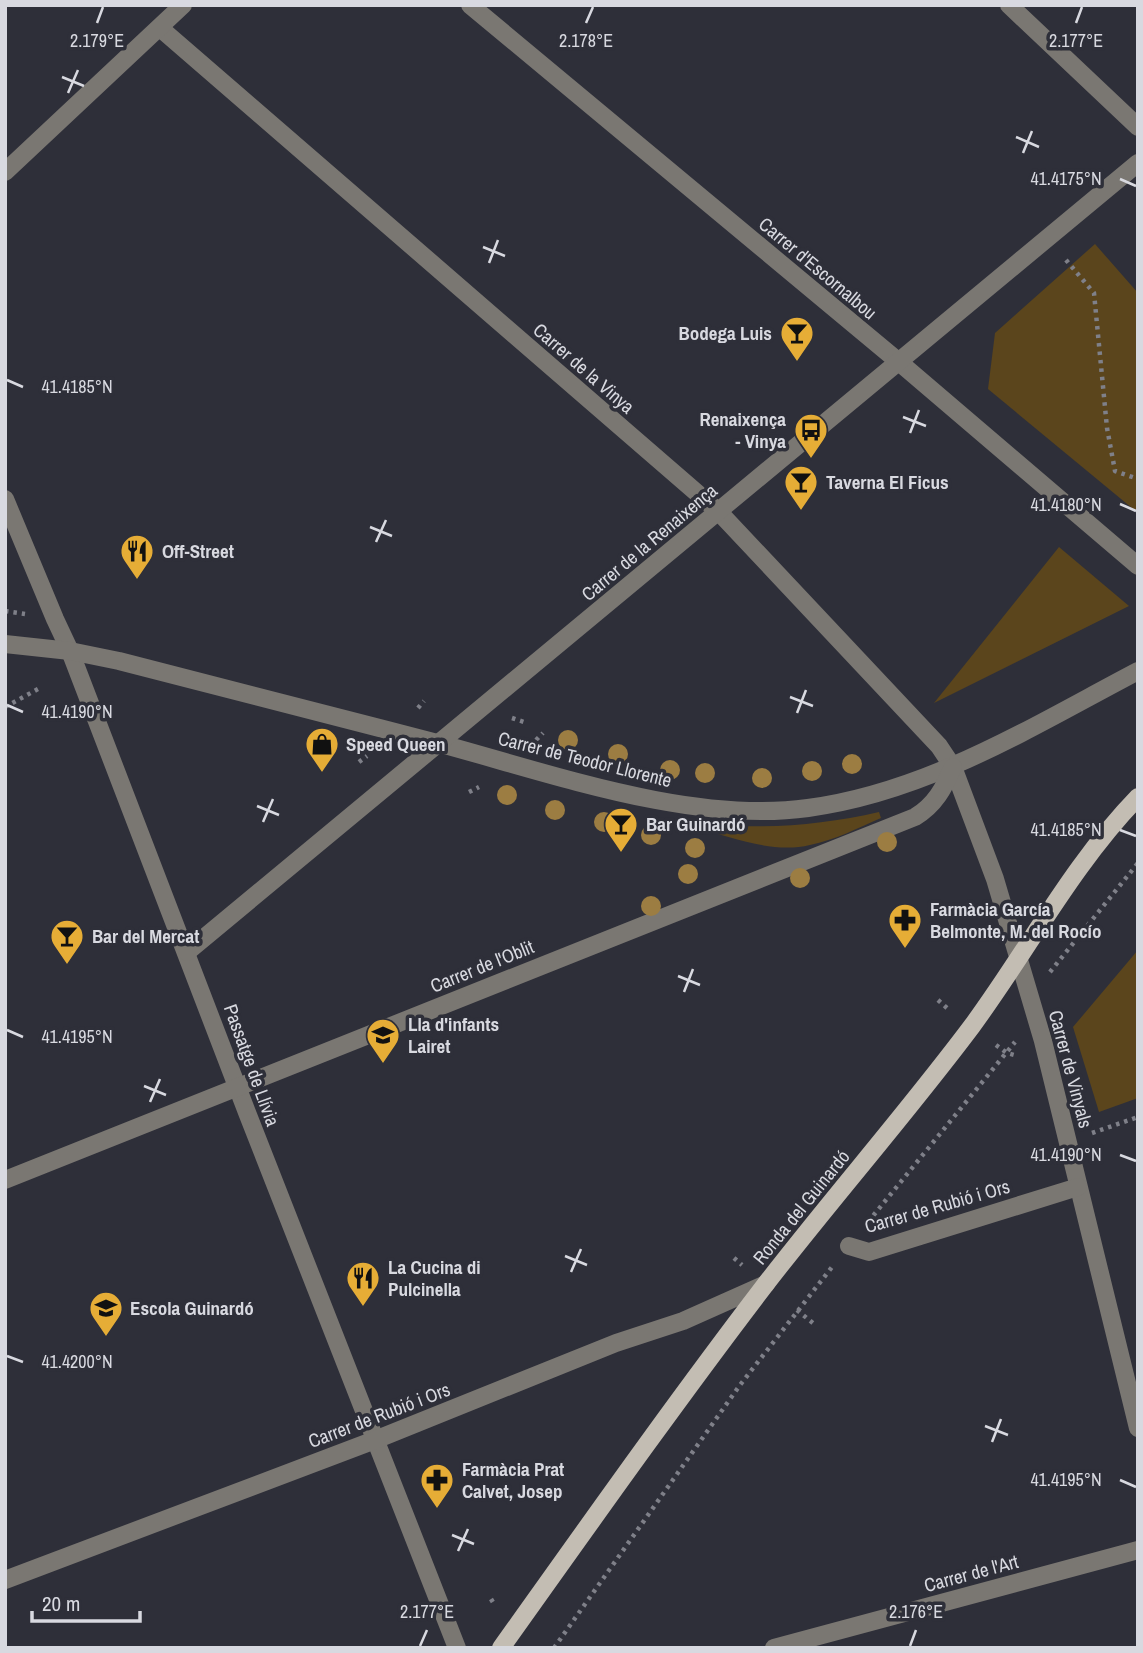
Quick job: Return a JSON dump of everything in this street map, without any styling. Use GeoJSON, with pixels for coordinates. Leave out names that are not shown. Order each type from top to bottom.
{"type":"FeatureCollection","features":[{"type":"Feature","properties":{"kind":"main road","name":"Ronda del Guinardó"},"geometry":{"type":"LineString","coordinates":[[501,1648],[647,1442],[766,1284],[972,1026],[1082,864],[1138,797]]}},
{"type":"Feature","properties":{"kind":"street"},"geometry":{"type":"LineString","coordinates":[[5,173],[183,5]]}},
{"type":"Feature","properties":{"kind":"street","name":"Carrer d'Escornalbou"},"geometry":{"type":"LineString","coordinates":[[470,5],[899,362],[1138,566]]}},
{"type":"Feature","properties":{"kind":"street"},"geometry":{"type":"LineString","coordinates":[[1009,5],[1138,127]]}},
{"type":"Feature","properties":{"kind":"street","name":"Carrer de la Vinya"},"geometry":{"type":"LineString","coordinates":[[160,28],[719,512],[923,727],[953,767]]}},
{"type":"Feature","properties":{"kind":"street","name":"Carrer de la Renaixença"},"geometry":{"type":"LineString","coordinates":[[187,952],[1138,163]]}},
{"type":"Feature","properties":{"kind":"street","name":"Passatge de Llívia"},"geometry":{"type":"LineString","coordinates":[[5,499],[70,652],[457,1648]]}},
{"type":"Feature","properties":{"kind":"street","name":"Carrer de Teodor Llorente"},"geometry":{"type":"LineString","coordinates":[[5,643],[120,661],[580,782],[692,806],[737,810],[807,808],[886,792],[953,767],[1138,671]]}},
{"type":"Feature","properties":{"kind":"street","name":"Carrer de Vinyals"},"geometry":{"type":"LineString","coordinates":[[953,767],[995,879],[1043,1041],[1138,1428]]}},
{"type":"Feature","properties":{"kind":"street","name":"Carrer de l'Oblit"},"geometry":{"type":"LineString","coordinates":[[5,1180],[915,817],[927,810],[943,791],[953,767]]}},
{"type":"Feature","properties":{"kind":"street","name":"Carrer de Rubió i Ors"},"geometry":{"type":"LineString","coordinates":[[849,1246],[869,1252],[1078,1186]]}},
{"type":"Feature","properties":{"kind":"street","name":"Carrer de Rubió i Ors"},"geometry":{"type":"LineString","coordinates":[[5,1580],[375,1440],[616,1343],[683,1321],[766,1284]]}},
{"type":"Feature","properties":{"kind":"street","name":"Carrer de l'Art"},"geometry":{"type":"LineString","coordinates":[[774,1648],[1138,1550]]}},
{"type":"Feature","properties":{"kind":"path"},"geometry":{"type":"LineString","coordinates":[[1066,260],[1094,293],[1107,428],[1115,471],[1138,479]]}},
{"type":"Feature","properties":{"kind":"path"},"geometry":{"type":"LineString","coordinates":[[5,707],[38,689]]}},
{"type":"Feature","properties":{"kind":"path"},"geometry":{"type":"LineString","coordinates":[[418,708],[424,701]]}},
{"type":"Feature","properties":{"kind":"path"},"geometry":{"type":"LineString","coordinates":[[509,717],[524,722]]}},
{"type":"Feature","properties":{"kind":"path","name":"Carrer de Teodor Llorente"},"geometry":{"type":"LineString","coordinates":[[543,733],[533,742],[544,747]]}},
{"type":"Feature","properties":{"kind":"path"},"geometry":{"type":"LineString","coordinates":[[359,762],[367,756]]}},
{"type":"Feature","properties":{"kind":"path"},"geometry":{"type":"LineString","coordinates":[[469,792],[479,787]]}},
{"type":"Feature","properties":{"kind":"path"},"geometry":{"type":"LineString","coordinates":[[1044,980],[1138,863]]}},
{"type":"Feature","properties":{"kind":"path"},"geometry":{"type":"LineString","coordinates":[[939,1000],[948,1009]]}},
{"type":"Feature","properties":{"kind":"path"},"geometry":{"type":"LineString","coordinates":[[996,1045],[1007,1053],[1029,1059]]}},
{"type":"Feature","properties":{"kind":"path"},"geometry":{"type":"LineString","coordinates":[[554,1648],[740,1385],[797,1310],[1014,1045]]}},
{"type":"Feature","properties":{"kind":"path"},"geometry":{"type":"LineString","coordinates":[[1088,1134],[1138,1117]]}},
{"type":"Feature","properties":{"kind":"path","name":"Ronda del Guinardó"},"geometry":{"type":"LineString","coordinates":[[734,1258],[742,1265]]}},
{"type":"Feature","properties":{"kind":"path"},"geometry":{"type":"LineString","coordinates":[[797,1310],[814,1324]]}},
{"type":"Feature","properties":{"kind":"shaded area"},"geometry":{"type":"Polygon","coordinates":[[[1095,244],[1138,293],[1138,513],[988,389],[995,333],[1095,244]]]}},
{"type":"Feature","properties":{"kind":"shaded area"},"geometry":{"type":"Polygon","coordinates":[[[1059,547],[1129,606],[934,703],[1059,547]]]}},
{"type":"Feature","properties":{"kind":"shaded area"},"geometry":{"type":"Polygon","coordinates":[[[879,812],[881,818],[846,833],[819,843],[796,847],[766,846],[694,827],[696,823],[788,825],[834,821],[879,812]]]}},
{"type":"Feature","properties":{"kind":"shaded area"},"geometry":{"type":"Polygon","coordinates":[[[1138,950],[1138,1098],[1099,1112],[1073,1027],[1138,950]]]}},
{"type":"Feature","properties":{"kind":"place","name":"Bodega Luis"},"geometry":{"type":"Point","coordinates":[797,363]}},
{"type":"Feature","properties":{"kind":"place","name":"Renaixença - Vinya"},"geometry":{"type":"Point","coordinates":[811,460]}},
{"type":"Feature","properties":{"kind":"place","name":"Taverna El Ficus"},"geometry":{"type":"Point","coordinates":[801,512]}},
{"type":"Feature","properties":{"kind":"place","name":"Off-Street"},"geometry":{"type":"Point","coordinates":[137,581]}},
{"type":"Feature","properties":{"kind":"place","name":"Speed Queen"},"geometry":{"type":"Point","coordinates":[322,774]}},
{"type":"Feature","properties":{"kind":"place","name":"Bar Guinardó"},"geometry":{"type":"Point","coordinates":[621,854]}},
{"type":"Feature","properties":{"kind":"place","name":"Farmàcia García Belmonte, M. del Rocío"},"geometry":{"type":"Point","coordinates":[905,950]}},
{"type":"Feature","properties":{"kind":"place","name":"Bar del Mercat"},"geometry":{"type":"Point","coordinates":[67,966]}},
{"type":"Feature","properties":{"kind":"place","name":"Lla d'infants Lairet"},"geometry":{"type":"Point","coordinates":[383,1065]}},
{"type":"Feature","properties":{"kind":"place","name":"La Cucina di Pulcinella"},"geometry":{"type":"Point","coordinates":[363,1308]}},
{"type":"Feature","properties":{"kind":"place","name":"Escola Guinardó"},"geometry":{"type":"Point","coordinates":[106,1338]}},
{"type":"Feature","properties":{"kind":"place","name":"Farmàcia Prat Calvet, Josep"},"geometry":{"type":"Point","coordinates":[437,1510]}}]}
